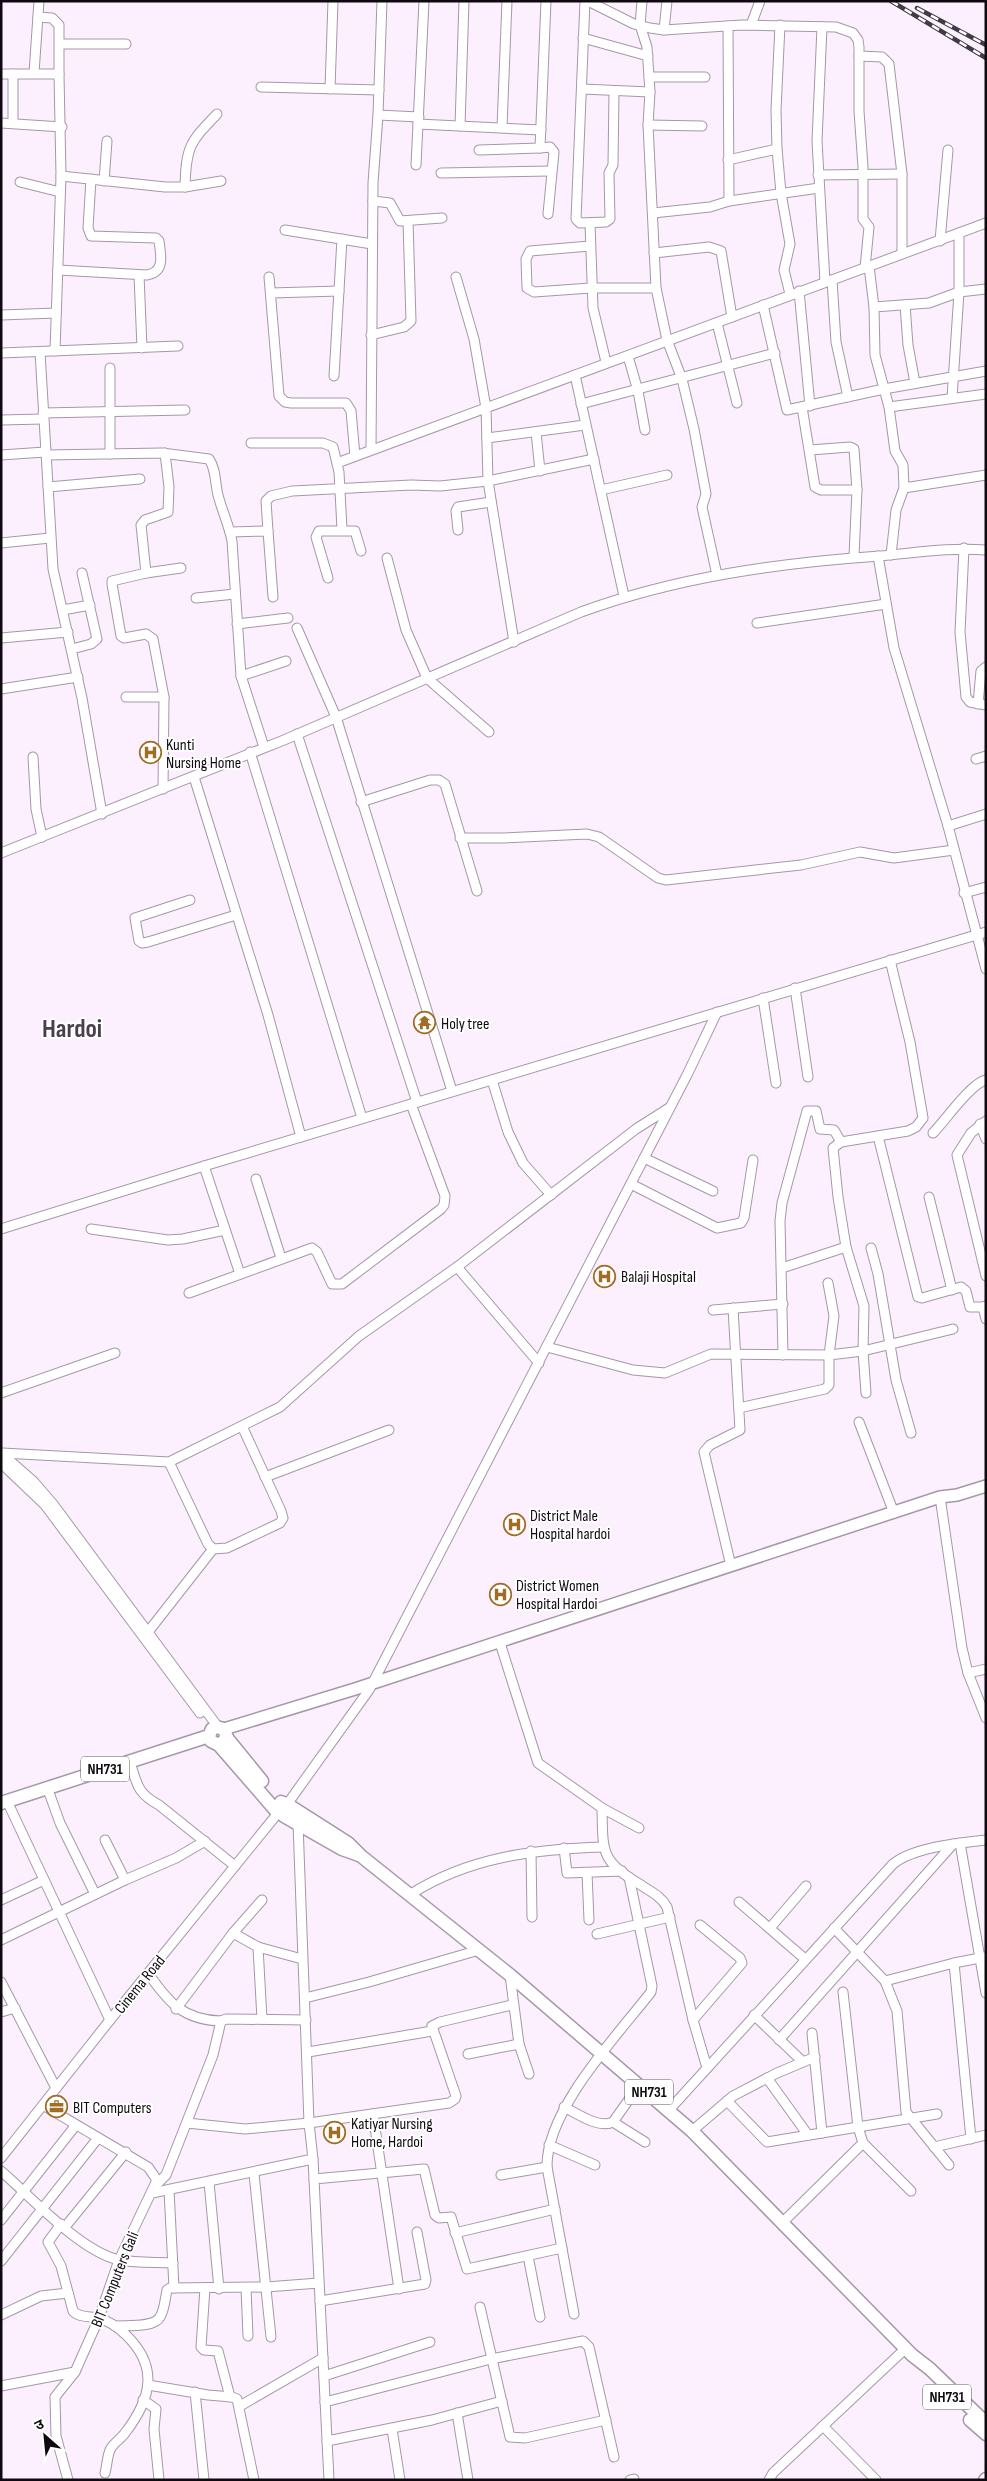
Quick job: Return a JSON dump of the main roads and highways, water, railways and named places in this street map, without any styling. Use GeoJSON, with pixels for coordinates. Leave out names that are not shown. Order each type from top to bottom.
{"type":"FeatureCollection","features":[{"type":"Feature","properties":{"kind":"highway","name":"NH731"},"geometry":{"type":"LineString","coordinates":[[4,1802],[218,1734],[298,1823],[342,1850],[361,1856]]}},
{"type":"Feature","properties":{"kind":"highway","name":"NH731"},"geometry":{"type":"LineString","coordinates":[[283,1808],[348,1843],[361,1856],[411,1894],[640,2084],[692,2131],[783,2222],[908,2352],[924,2373],[986,2434]]}},
{"type":"Feature","properties":{"kind":"highway","name":"NH731"},"geometry":{"type":"LineString","coordinates":[[908,2352],[930,2369],[986,2423]]}},
{"type":"Feature","properties":{"kind":"main road"},"geometry":{"type":"LineString","coordinates":[[218,1734],[355,1689],[501,1646],[986,1486]]}},
{"type":"Feature","properties":{"kind":"main road"},"geometry":{"type":"LineString","coordinates":[[370,1686],[894,1513],[941,1501]]}},
{"type":"Feature","properties":{"kind":"railway"},"geometry":{"type":"LineString","coordinates":[[891,1],[986,58]]}},
{"type":"Feature","properties":{"kind":"railway"},"geometry":{"type":"LineString","coordinates":[[917,8],[986,45]]}},
{"type":"Feature","properties":{"kind":"place","name":"Kunti Nursing Home"},"geometry":{"type":"Point","coordinates":[150,753]}},
{"type":"Feature","properties":{"kind":"place","name":"Holy tree"},"geometry":{"type":"Point","coordinates":[425,1023]}},
{"type":"Feature","properties":{"kind":"place","name":"Balaji Hospital"},"geometry":{"type":"Point","coordinates":[605,1276]}},
{"type":"Feature","properties":{"kind":"place","name":"District Male Hospital hardoi"},"geometry":{"type":"Point","coordinates":[514,1524]}},
{"type":"Feature","properties":{"kind":"place","name":"District Women Hospital Hardoi"},"geometry":{"type":"Point","coordinates":[500,1594]}},
{"type":"Feature","properties":{"kind":"place","name":"BIT Computers"},"geometry":{"type":"Point","coordinates":[57,2107]}},
{"type":"Feature","properties":{"kind":"place","name":"Katiyar Nursing Home, Hardoi"},"geometry":{"type":"Point","coordinates":[335,2132]}},
{"type":"Feature","properties":{"kind":"district","name":"Hardoi"},"geometry":{"type":"Point","coordinates":[72,1028]}}]}
